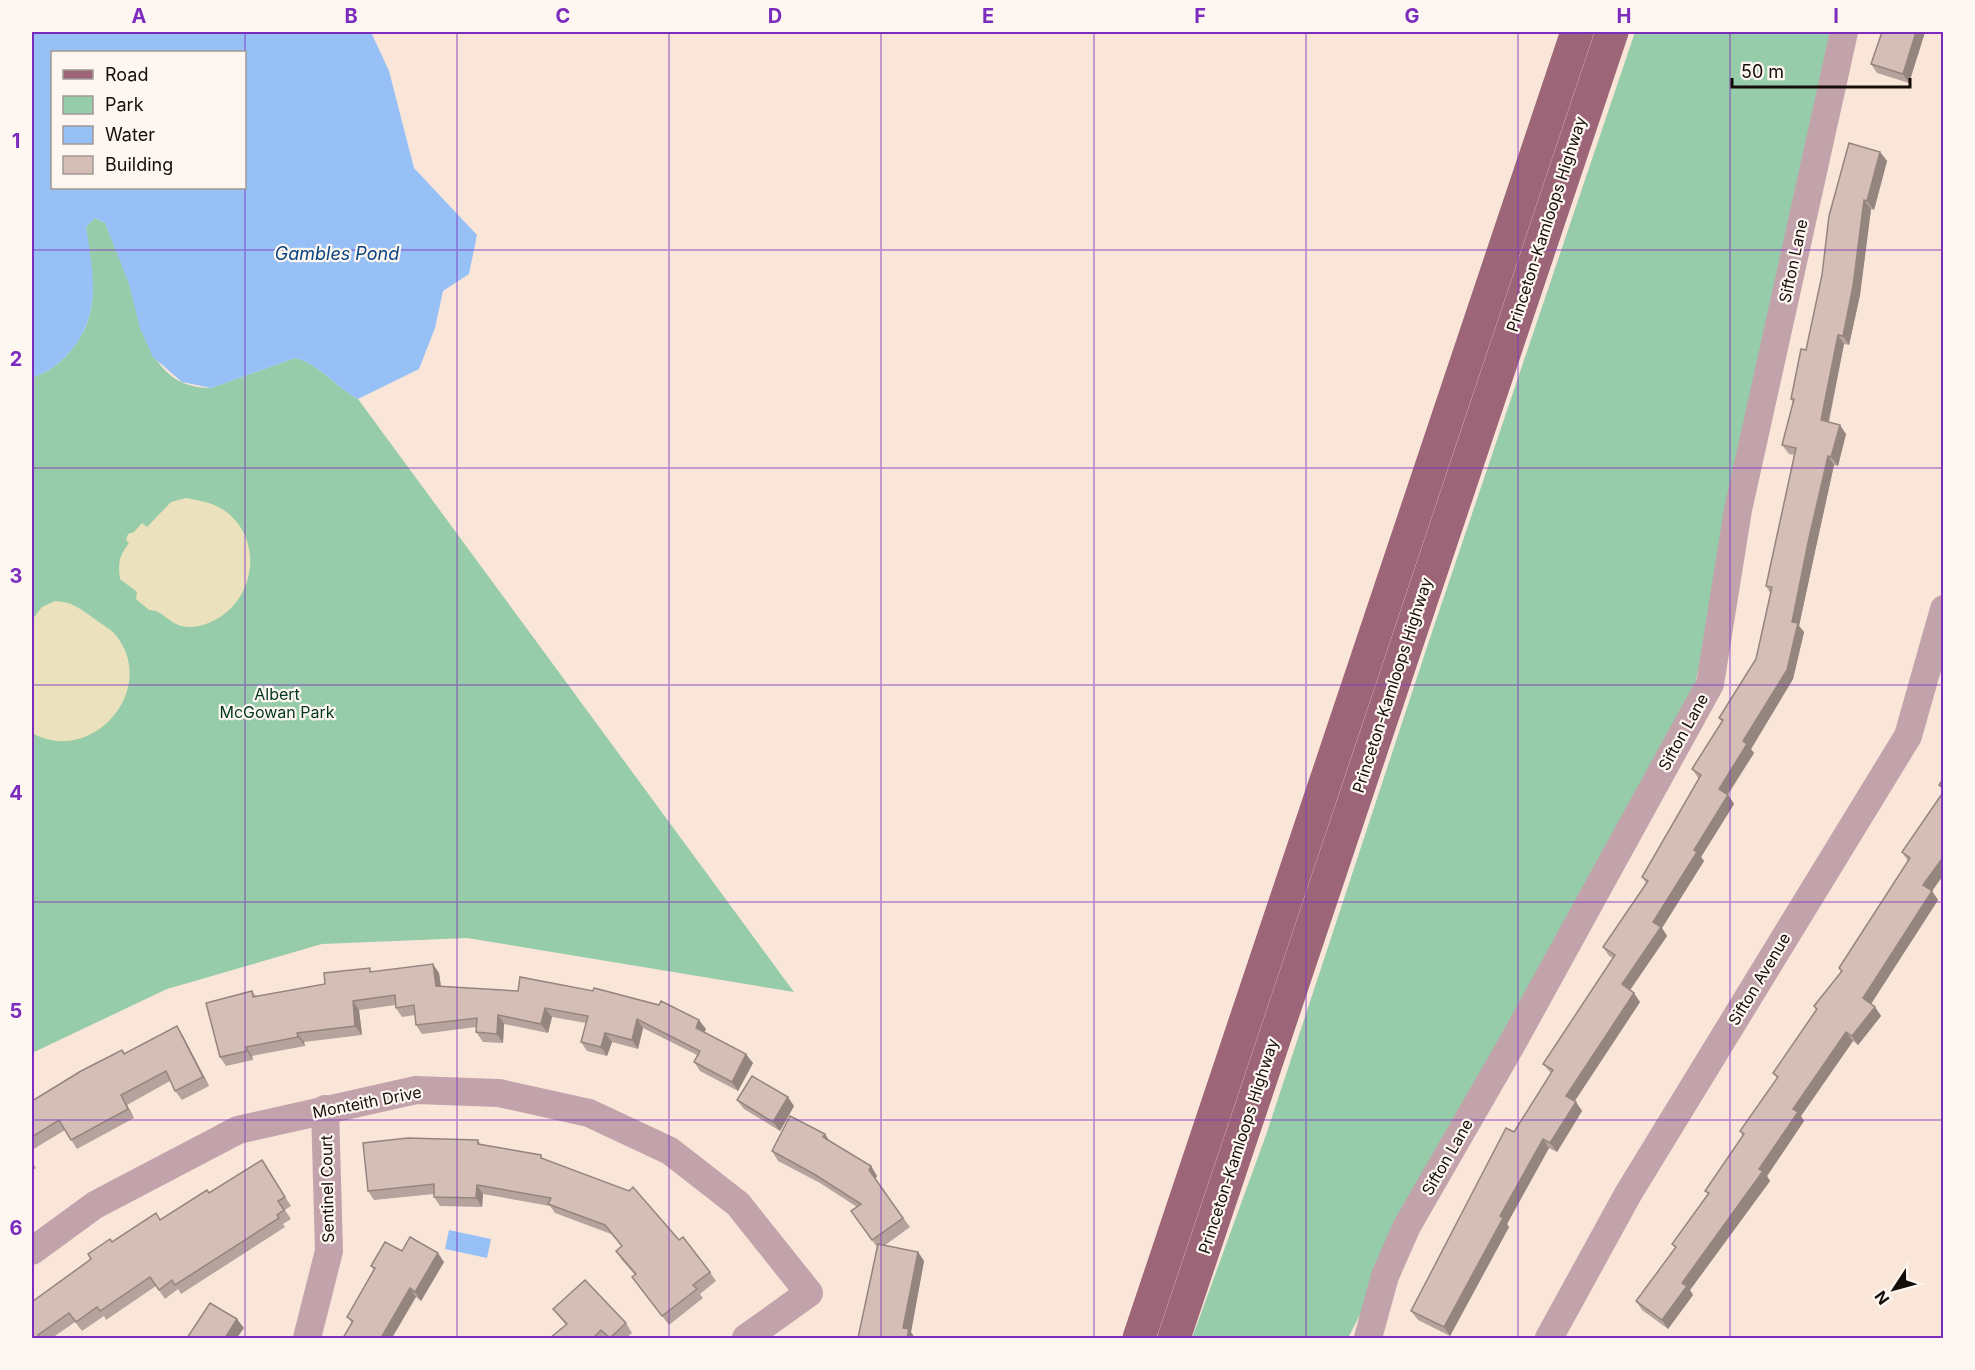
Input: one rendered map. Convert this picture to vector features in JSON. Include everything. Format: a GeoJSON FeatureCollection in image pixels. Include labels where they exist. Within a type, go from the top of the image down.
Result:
{"type":"FeatureCollection","features":[{"type":"Feature","properties":{"kind":"main road","name":"Princeton-Kamloops Highway"},"geometry":{"type":"LineString","coordinates":[[1139,1338],[1577,32]]}},
{"type":"Feature","properties":{"kind":"main road","name":"Princeton-Kamloops Highway"},"geometry":{"type":"LineString","coordinates":[[1174,1338],[1612,32]]}},
{"type":"Feature","properties":{"kind":"street","name":"Sifton Lane"},"geometry":{"type":"LineString","coordinates":[[1368,1338],[1385,1276],[1407,1226],[1513,1042],[1710,684],[1738,510],[1844,32]]}},
{"type":"Feature","properties":{"kind":"street","name":"Sifton Avenue"},"geometry":{"type":"LineString","coordinates":[[1549,1338],[1628,1194],[1908,736],[1944,609]]}},
{"type":"Feature","properties":{"kind":"street","name":"Monteith Drive"},"geometry":{"type":"LineString","coordinates":[[32,1251],[95,1205],[238,1130],[416,1090],[499,1093],[589,1113],[670,1151],[738,1204],[809,1293],[746,1338]]}},
{"type":"Feature","properties":{"kind":"street","name":"Sentinel Court"},"geometry":{"type":"LineString","coordinates":[[308,1338],[329,1251],[325,1109]]}},
{"type":"Feature","properties":{"kind":"green space"},"geometry":{"type":"Polygon","coordinates":[[[1635,32],[1839,32],[1694,689],[1521,1003],[1348,1338],[1192,1338],[1266,1135],[1429,641],[1635,32]]]}},
{"type":"Feature","properties":{"kind":"green space","name":"Albert McGowan Park"},"geometry":{"type":"Polygon","coordinates":[[[95,218],[105,223],[152,353],[174,378],[191,385],[211,388],[295,358],[320,370],[358,399],[794,992],[467,938],[322,944],[167,989],[32,1053],[32,378],[49,370],[64,358],[82,334],[88,319],[93,290],[86,227],[95,218]]]}},
{"type":"Feature","properties":{"kind":"sand"},"geometry":{"type":"Polygon","coordinates":[[[186,498],[214,505],[229,514],[241,528],[248,545],[250,562],[248,579],[241,595],[230,609],[216,619],[199,626],[189,627],[181,626],[160,613],[149,610],[136,599],[137,592],[120,579],[119,568],[121,556],[129,543],[126,540],[128,534],[134,532],[142,523],[147,527],[171,502],[186,498]]]}},
{"type":"Feature","properties":{"kind":"sand"},"geometry":{"type":"Polygon","coordinates":[[[55,601],[77,607],[114,633],[126,654],[130,676],[125,697],[114,716],[97,731],[77,739],[55,741],[32,733],[32,620],[42,607],[55,601]]]}},
{"type":"Feature","properties":{"kind":"water","name":"Gambles Pond"},"geometry":{"type":"Polygon","coordinates":[[[32,32],[371,32],[389,71],[414,168],[477,235],[469,274],[443,291],[435,328],[419,369],[358,399],[320,370],[295,358],[211,388],[182,382],[153,357],[140,328],[129,284],[105,223],[95,218],[86,227],[93,275],[92,305],[88,320],[73,348],[44,373],[32,378],[32,32]]]}},
{"type":"Feature","properties":{"kind":"water"},"geometry":{"type":"Polygon","coordinates":[[[449,1230],[491,1239],[487,1258],[445,1249],[449,1230]]]}},
{"type":"Feature","properties":{"kind":"building"},"geometry":{"type":"Polygon","coordinates":[[[1882,32],[1916,32],[1903,74],[1871,64],[1882,32]]]}},
{"type":"Feature","properties":{"kind":"building"},"geometry":{"type":"Polygon","coordinates":[[[1849,143],[1880,152],[1867,201],[1864,200],[1853,286],[1843,336],[1838,335],[1821,420],[1840,425],[1831,457],[1828,456],[1809,538],[1792,622],[1798,623],[1787,670],[1743,741],[1747,744],[1719,789],[1728,795],[1694,850],[1697,852],[1653,922],[1661,927],[1622,984],[1634,993],[1566,1096],[1576,1102],[1550,1143],[1543,1139],[1500,1216],[1503,1218],[1444,1327],[1411,1311],[1506,1128],[1514,1132],[1553,1070],[1543,1064],[1615,955],[1603,947],[1648,881],[1642,877],[1701,775],[1692,769],[1723,720],[1719,718],[1756,659],[1772,587],[1766,586],[1796,448],[1782,445],[1794,399],[1791,399],[1801,349],[1806,350],[1822,275],[1829,216],[1849,143]]]}},
{"type":"Feature","properties":{"kind":"building"},"geometry":{"type":"Polygon","coordinates":[[[1944,777],[1944,788],[1939,785],[1944,777]]]}},
{"type":"Feature","properties":{"kind":"building"},"geometry":{"type":"Polygon","coordinates":[[[1944,791],[1944,856],[1923,885],[1932,891],[1863,998],[1875,1007],[1852,1036],[1846,1032],[1793,1109],[1798,1112],[1759,1169],[1763,1171],[1682,1283],[1687,1286],[1662,1320],[1636,1301],[1676,1247],[1672,1244],[1709,1193],[1705,1191],[1744,1134],[1740,1131],[1778,1077],[1773,1073],[1817,1009],[1814,1006],[1842,971],[1839,968],[1910,858],[1902,852],[1944,791]]]}},
{"type":"Feature","properties":{"kind":"building"},"geometry":{"type":"Polygon","coordinates":[[[433,964],[436,986],[518,991],[520,977],[593,991],[594,988],[659,1005],[661,1001],[699,1020],[696,1028],[746,1054],[732,1082],[694,1062],[700,1051],[637,1019],[632,1040],[605,1033],[601,1047],[581,1042],[588,1016],[545,1008],[541,1024],[498,1015],[497,1034],[476,1032],[477,1018],[416,1025],[414,1005],[396,1008],[395,995],[353,1001],[355,1026],[297,1033],[298,1037],[246,1047],[247,1051],[220,1057],[206,1003],[252,991],[253,997],[325,984],[324,973],[370,968],[370,972],[433,964]]]}},
{"type":"Feature","properties":{"kind":"building"},"geometry":{"type":"Polygon","coordinates":[[[177,1026],[203,1077],[175,1091],[166,1071],[121,1095],[128,1109],[71,1140],[59,1120],[32,1137],[32,1101],[81,1071],[122,1050],[124,1054],[177,1026]]]}},
{"type":"Feature","properties":{"kind":"building"},"geometry":{"type":"Polygon","coordinates":[[[752,1076],[788,1097],[773,1122],[737,1100],[752,1076]]]}},
{"type":"Feature","properties":{"kind":"building"},"geometry":{"type":"Polygon","coordinates":[[[790,1116],[825,1134],[823,1137],[871,1166],[869,1170],[903,1218],[872,1240],[851,1211],[861,1204],[772,1151],[790,1116]]]}},
{"type":"Feature","properties":{"kind":"building"},"geometry":{"type":"Polygon","coordinates":[[[408,1138],[478,1140],[478,1144],[541,1155],[541,1158],[629,1191],[633,1187],[679,1240],[683,1237],[710,1272],[693,1285],[697,1289],[662,1316],[632,1277],[636,1274],[616,1251],[622,1246],[605,1225],[548,1204],[551,1198],[477,1185],[476,1198],[434,1197],[434,1184],[368,1191],[363,1143],[408,1138]]]}},
{"type":"Feature","properties":{"kind":"building"},"geometry":{"type":"Polygon","coordinates":[[[262,1160],[285,1197],[278,1201],[284,1210],[277,1215],[279,1218],[175,1285],[172,1280],[159,1290],[150,1277],[100,1311],[97,1307],[76,1322],[69,1313],[38,1335],[40,1338],[32,1338],[32,1302],[91,1259],[88,1254],[110,1239],[112,1242],[156,1213],[160,1220],[207,1190],[209,1193],[262,1160]]]}},
{"type":"Feature","properties":{"kind":"building"},"geometry":{"type":"Polygon","coordinates":[[[410,1237],[438,1253],[415,1292],[410,1288],[381,1338],[343,1338],[353,1321],[347,1317],[375,1268],[371,1266],[385,1242],[402,1251],[410,1237]]]}},
{"type":"Feature","properties":{"kind":"building"},"geometry":{"type":"Polygon","coordinates":[[[878,1244],[918,1252],[903,1328],[909,1329],[907,1338],[858,1338],[878,1244]]]}},
{"type":"Feature","properties":{"kind":"building"},"geometry":{"type":"Polygon","coordinates":[[[585,1280],[626,1323],[610,1338],[601,1330],[593,1338],[550,1338],[567,1324],[553,1309],[585,1280]]]}},
{"type":"Feature","properties":{"kind":"building"},"geometry":{"type":"Polygon","coordinates":[[[210,1303],[237,1319],[225,1338],[187,1338],[210,1303]]]}}]}
